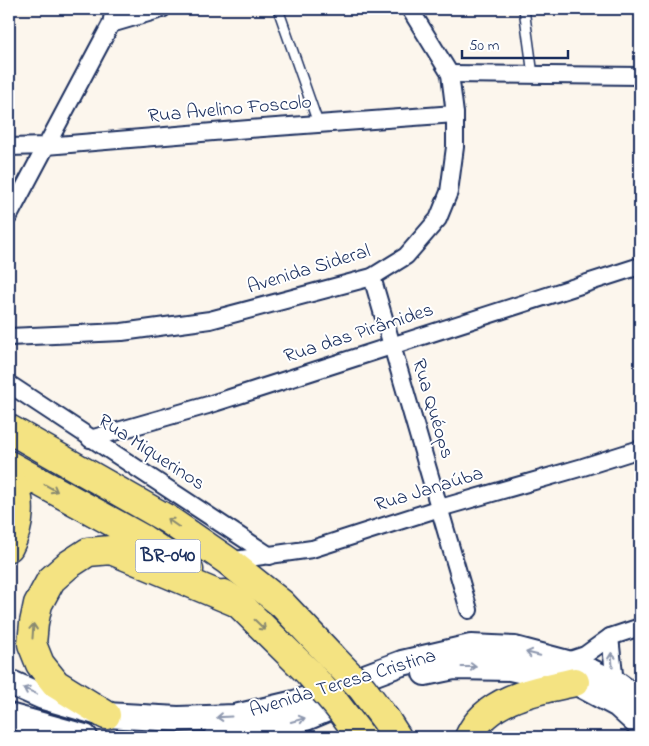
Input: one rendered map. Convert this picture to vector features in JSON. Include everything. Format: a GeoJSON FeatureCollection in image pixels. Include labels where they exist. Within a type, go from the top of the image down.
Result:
{"type":"FeatureCollection","features":[{"type":"Feature","properties":{"kind":"highway","name":"BR-040"},"geometry":{"type":"LineString","coordinates":[[9,429],[168,519],[228,561],[282,604],[362,688],[392,728]]}},
{"type":"Feature","properties":{"kind":"highway","name":"BR-040"},"geometry":{"type":"LineString","coordinates":[[9,465],[143,539],[238,603],[309,673],[361,736]]}},
{"type":"Feature","properties":{"kind":"highway"},"geometry":{"type":"LineString","coordinates":[[9,478],[14,484],[19,513],[16,529],[9,547]]}},
{"type":"Feature","properties":{"kind":"highway"},"geometry":{"type":"LineString","coordinates":[[106,714],[56,684],[40,664],[32,644],[38,604],[51,580],[68,565],[88,552],[111,550],[238,603]]}},
{"type":"Feature","properties":{"kind":"highway"},"geometry":{"type":"LineString","coordinates":[[469,737],[473,728],[494,708],[570,672]]}},
{"type":"Feature","properties":{"kind":"main road","name":"Avenida Teresa Cristina"},"geometry":{"type":"LineString","coordinates":[[9,682],[43,697],[106,714],[178,719],[234,716],[295,703],[402,663],[471,647],[515,649],[570,672],[618,705],[640,725]]}},
{"type":"Feature","properties":{"kind":"main road","name":"Avenida Teresa Cristina"},"geometry":{"type":"LineString","coordinates":[[216,737],[249,732],[306,718],[410,676],[454,667],[592,672],[615,683],[640,701]]}},
{"type":"Feature","properties":{"kind":"main road"},"geometry":{"type":"LineString","coordinates":[[9,716],[86,737]]}},
{"type":"Feature","properties":{"kind":"street"},"geometry":{"type":"LineString","coordinates":[[9,216],[113,16],[162,9]]}},
{"type":"Feature","properties":{"kind":"street","name":"Avenida Sideral"},"geometry":{"type":"LineString","coordinates":[[9,337],[122,332],[210,320],[372,278],[406,256],[438,220],[449,192],[455,147],[455,114],[450,74],[410,9]]}},
{"type":"Feature","properties":{"kind":"street"},"geometry":{"type":"LineString","coordinates":[[450,74],[640,76]]}},
{"type":"Feature","properties":{"kind":"street","name":"Rua Avelino Foscolo"},"geometry":{"type":"LineString","coordinates":[[9,147],[46,146],[455,114]]}},
{"type":"Feature","properties":{"kind":"street","name":"Rua das Pirâmides"},"geometry":{"type":"LineString","coordinates":[[90,439],[208,405],[640,266]]}},
{"type":"Feature","properties":{"kind":"street","name":"Rua Quéops"},"geometry":{"type":"LineString","coordinates":[[372,278],[469,610]]}},
{"type":"Feature","properties":{"kind":"street","name":"Rua Miquerinos"},"geometry":{"type":"LineString","coordinates":[[9,384],[270,556]]}},
{"type":"Feature","properties":{"kind":"street","name":"Rua Janaúba"},"geometry":{"type":"LineString","coordinates":[[228,561],[312,549],[440,508],[640,449]]}},
{"type":"Feature","properties":{"kind":"street"},"geometry":{"type":"LineString","coordinates":[[570,672],[585,655],[610,637],[640,627]]}},
{"type":"Feature","properties":{"kind":"street"},"geometry":{"type":"LineString","coordinates":[[610,637],[615,683]]}},
{"type":"Feature","properties":{"kind":"lane"},"geometry":{"type":"LineString","coordinates":[[278,9],[318,124]]}},
{"type":"Feature","properties":{"kind":"lane"},"geometry":{"type":"LineString","coordinates":[[524,9],[532,75]]}}]}
